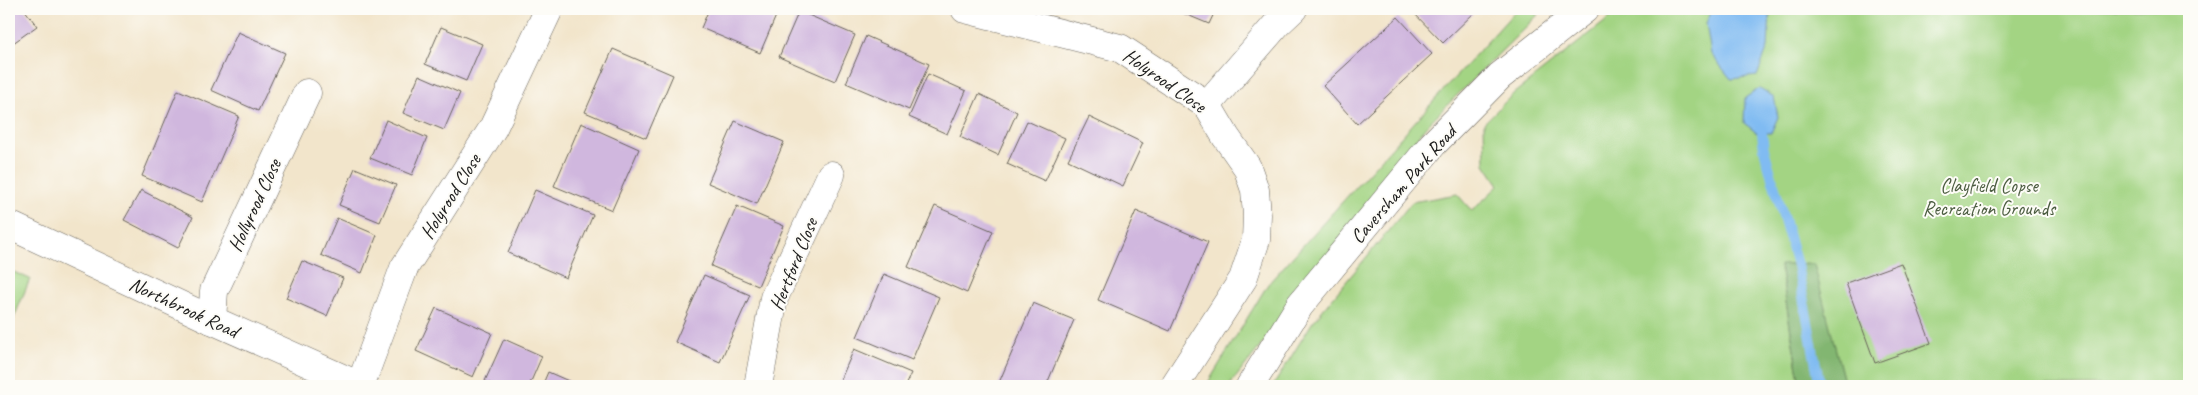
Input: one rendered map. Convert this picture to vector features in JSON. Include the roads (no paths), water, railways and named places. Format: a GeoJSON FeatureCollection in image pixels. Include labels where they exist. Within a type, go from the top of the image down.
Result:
{"type":"FeatureCollection","features":[{"type":"Feature","properties":{"kind":"street","name":"Holyrood Close"},"geometry":{"type":"LineString","coordinates":[[360,386],[404,268],[493,128],[549,9]]}},
{"type":"Feature","properties":{"kind":"street","name":"Holyrood Close"},"geometry":{"type":"LineString","coordinates":[[965,9],[1120,48],[1207,105],[1247,167],[1255,190],[1256,240],[1242,279],[1174,386]]}},
{"type":"Feature","properties":{"kind":"street"},"geometry":{"type":"LineString","coordinates":[[1207,105],[1293,9]]}},
{"type":"Feature","properties":{"kind":"street","name":"Caversham Park Road"},"geometry":{"type":"LineString","coordinates":[[1250,386],[1300,305],[1433,144],[1500,76],[1585,9]]}},
{"type":"Feature","properties":{"kind":"street","name":"Hollyrood Close"},"geometry":{"type":"LineString","coordinates":[[212,320],[214,291],[307,93]]}},
{"type":"Feature","properties":{"kind":"street","name":"Hertford Close"},"geometry":{"type":"LineString","coordinates":[[758,386],[774,298],[831,175]]}},
{"type":"Feature","properties":{"kind":"street","name":"Northbrook Road"},"geometry":{"type":"LineString","coordinates":[[9,225],[212,320],[360,386]]}},
{"type":"Feature","properties":{"kind":"water"},"geometry":{"type":"Polygon","coordinates":[[[1713,9],[1767,9],[1770,12],[1768,47],[1757,76],[1731,79],[1711,54],[1706,23],[1713,9]]]}},
{"type":"Feature","properties":{"kind":"water"},"geometry":{"type":"Polygon","coordinates":[[[1760,88],[1774,97],[1778,117],[1771,133],[1757,133],[1744,123],[1745,98],[1760,88]]]}},
{"type":"Feature","properties":{"kind":"waterway"},"geometry":{"type":"LineString","coordinates":[[1762,133],[1764,149],[1797,265],[1820,386]]}},
{"type":"Feature","properties":{"kind":"park label","name":"Clayfield Copse Recreation Grounds"},"geometry":{"type":"Point","coordinates":[1989,196]}}]}
